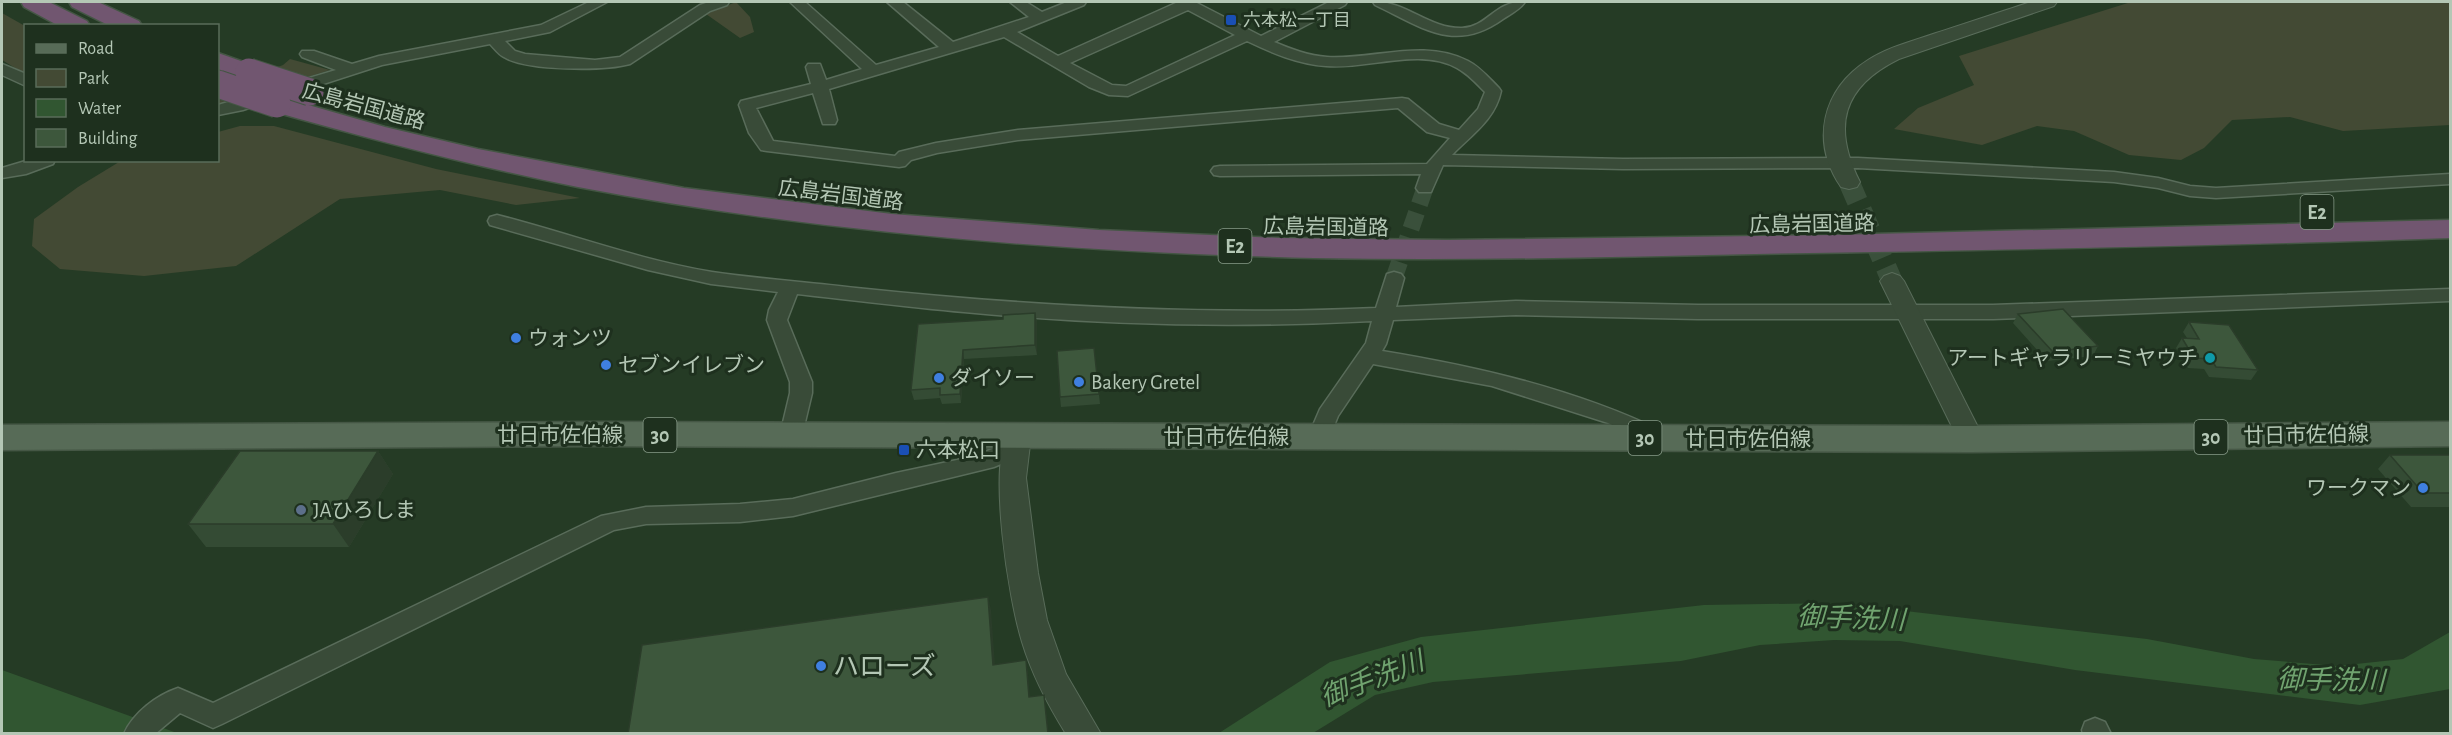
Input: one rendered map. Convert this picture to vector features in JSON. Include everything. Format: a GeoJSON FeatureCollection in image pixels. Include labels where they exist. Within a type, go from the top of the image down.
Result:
{"type":"FeatureCollection","features":[{"type":"Feature","properties":{"kind":"highway"},"geometry":{"type":"LineString","coordinates":[[32,2],[74,24]]}},
{"type":"Feature","properties":{"kind":"highway"},"geometry":{"type":"LineString","coordinates":[[80,2],[126,24]]}},
{"type":"Feature","properties":{"kind":"highway","name":"広島岩国道路"},"geometry":{"type":"LineString","coordinates":[[219,61],[310,92],[410,120],[479,136],[708,178],[878,200],[1057,216],[1336,229],[1899,224],[2451,209]]}},
{"type":"Feature","properties":{"kind":"highway","name":"広島岩国道路"},"geometry":{"type":"LineString","coordinates":[[219,84],[386,136],[456,153],[692,196],[866,219],[1110,239],[1241,246],[1435,249],[1912,244],[2451,229]]}},
{"type":"Feature","properties":{"kind":"main road","name":"廿日市佐伯線"},"geometry":{"type":"LineString","coordinates":[[2,438],[500,434],[791,435],[1016,443],[1319,437],[1971,439],[2451,434]]}},
{"type":"Feature","properties":{"kind":"street"},"geometry":{"type":"LineString","coordinates":[[219,110],[264,98],[349,69],[545,29],[600,2]]}},
{"type":"Feature","properties":{"kind":"street"},"geometry":{"type":"LineString","coordinates":[[492,38],[509,54],[523,59],[596,65],[624,61],[700,5],[722,2]]}},
{"type":"Feature","properties":{"kind":"street"},"geometry":{"type":"LineString","coordinates":[[797,2],[873,70]]}},
{"type":"Feature","properties":{"kind":"street"},"geometry":{"type":"LineString","coordinates":[[894,2],[950,48]]}},
{"type":"Feature","properties":{"kind":"street"},"geometry":{"type":"LineString","coordinates":[[1017,2],[1041,18]]}},
{"type":"Feature","properties":{"kind":"street"},"geometry":{"type":"LineString","coordinates":[[1078,2],[1006,32],[819,87],[747,105],[758,133],[767,146],[899,162],[905,156],[936,148],[1018,135],[1402,103],[1433,128],[1462,136]]}},
{"type":"Feature","properties":{"kind":"street"},"geometry":{"type":"LineString","coordinates":[[1006,32],[1109,90],[1128,91],[1340,2]]}},
{"type":"Feature","properties":{"kind":"street"},"geometry":{"type":"LineString","coordinates":[[1380,2],[1442,29],[1457,33],[1474,30],[1509,3]]}},
{"type":"Feature","properties":{"kind":"street"},"geometry":{"type":"LineString","coordinates":[[1849,182],[1840,164],[1834,144],[1833,129],[1836,115],[1855,80],[1877,62],[1907,49],[2048,2]]}},
{"type":"Feature","properties":{"kind":"street"},"geometry":{"type":"LineString","coordinates":[[1058,62],[1194,3],[1277,50],[1310,60],[1346,63],[1382,58],[1440,56],[1460,62],[1493,91],[1492,101],[1435,164],[1425,188]]}},
{"type":"Feature","properties":{"kind":"street"},"geometry":{"type":"LineString","coordinates":[[308,54],[349,69]]}},
{"type":"Feature","properties":{"kind":"street"},"geometry":{"type":"LineString","coordinates":[[814,67],[829,120]]}},
{"type":"Feature","properties":{"kind":"street"},"geometry":{"type":"LineString","coordinates":[[2,69],[24,80]]}},
{"type":"Feature","properties":{"kind":"street"},"geometry":{"type":"LineString","coordinates":[[2,173],[20,170],[42,162]]}},
{"type":"Feature","properties":{"kind":"street"},"geometry":{"type":"LineString","coordinates":[[1220,171],[1435,164],[1840,164],[2114,177],[2158,183],[2190,191],[2216,193],[2451,179]]}},
{"type":"Feature","properties":{"kind":"street"},"geometry":{"type":"LineString","coordinates":[[497,221],[648,264],[711,278],[965,306],[1141,316],[1323,317],[1516,308],[1698,312],[1993,312],[2451,295]]}},
{"type":"Feature","properties":{"kind":"street"},"geometry":{"type":"LineString","coordinates":[[1319,437],[1328,414],[1376,344],[1395,278]]}},
{"type":"Feature","properties":{"kind":"street"},"geometry":{"type":"LineString","coordinates":[[1892,281],[1971,439]]}},
{"type":"Feature","properties":{"kind":"street"},"geometry":{"type":"LineString","coordinates":[[790,288],[779,310],[777,320],[801,382],[801,393],[791,435]]}},
{"type":"Feature","properties":{"kind":"street"},"geometry":{"type":"LineString","coordinates":[[1369,356],[1495,379],[1616,418],[1656,438]]}},
{"type":"Feature","properties":{"kind":"street"},"geometry":{"type":"LineString","coordinates":[[145,725],[178,699],[213,716],[609,522],[653,514],[775,510],[974,465],[1016,443]]}},
{"type":"Feature","properties":{"kind":"street"},"geometry":{"type":"LineString","coordinates":[[1016,443],[1012,478],[1027,595],[1034,630],[1046,665],[1063,700],[1085,734]]}},
{"type":"Feature","properties":{"kind":"green space"},"geometry":{"type":"Polygon","coordinates":[[[736,2],[750,17],[754,32],[740,38],[706,14],[736,2]]]}},
{"type":"Feature","properties":{"kind":"green space"},"geometry":{"type":"Polygon","coordinates":[[[2131,2],[2450,2],[2450,125],[2343,131],[2290,117],[2232,120],[2204,148],[2181,160],[2129,155],[2074,131],[2037,126],[1982,145],[1894,129],[1918,108],[1974,85],[1959,56],[2131,2]]]}},
{"type":"Feature","properties":{"kind":"green space"},"geometry":{"type":"Polygon","coordinates":[[[2,13],[24,25],[24,73],[2,60],[2,13]]]}},
{"type":"Feature","properties":{"kind":"green space"},"geometry":{"type":"Polygon","coordinates":[[[290,59],[330,70],[219,105],[219,89],[283,65],[290,59]]]}},
{"type":"Feature","properties":{"kind":"green space"},"geometry":{"type":"Polygon","coordinates":[[[240,126],[274,126],[436,169],[580,198],[516,205],[440,190],[340,199],[236,266],[144,276],[60,269],[32,246],[34,219],[78,187],[119,162],[219,162],[219,132],[240,126]]]}},
{"type":"Feature","properties":{"kind":"water","name":"御手洗川"},"geometry":{"type":"Polygon","coordinates":[[[1837,603],[2147,639],[2254,659],[2337,666],[2403,659],[2450,632],[2450,689],[2360,705],[2075,670],[1900,641],[1834,640],[1760,645],[1681,661],[1433,682],[1375,695],[1313,733],[1219,733],[1330,662],[1421,637],[1704,605],[1837,603]]]}},
{"type":"Feature","properties":{"kind":"water"},"geometry":{"type":"Polygon","coordinates":[[[2,670],[177,733],[178,733],[2,734],[2,670]]]}},
{"type":"Feature","properties":{"kind":"building"},"geometry":{"type":"Polygon","coordinates":[[[2063,309],[2098,346],[2053,352],[2018,314],[2063,309]]]}},
{"type":"Feature","properties":{"kind":"building","name":"ダイソー"},"geometry":{"type":"Polygon","coordinates":[[[1035,313],[1035,345],[963,350],[960,394],[940,395],[940,388],[911,390],[918,324],[1003,319],[1003,315],[1035,313]]]}},
{"type":"Feature","properties":{"kind":"building"},"geometry":{"type":"Polygon","coordinates":[[[2189,322],[2229,325],[2258,370],[2216,367],[2211,359],[2194,358],[2182,338],[2199,339],[2189,322]]]}},
{"type":"Feature","properties":{"kind":"building","name":"Bakery Gretel"},"geometry":{"type":"Polygon","coordinates":[[[1094,348],[1099,394],[1060,397],[1057,351],[1094,348]]]}},
{"type":"Feature","properties":{"kind":"building"},"geometry":{"type":"Polygon","coordinates":[[[240,451],[378,451],[333,524],[188,524],[240,451]]]}},
{"type":"Feature","properties":{"kind":"building"},"geometry":{"type":"Polygon","coordinates":[[[2390,455],[2451,455],[2451,493],[2423,493],[2390,455]]]}},
{"type":"Feature","properties":{"kind":"building","name":"ハローズ"},"geometry":{"type":"Polygon","coordinates":[[[988,597],[993,665],[1026,660],[1029,697],[1044,695],[1048,734],[628,734],[642,645],[988,597]]]}},
{"type":"Feature","properties":{"kind":"tunnel"},"geometry":{"type":"LineString","coordinates":[[1849,182],[1892,281]]}},
{"type":"Feature","properties":{"kind":"tunnel"},"geometry":{"type":"LineString","coordinates":[[1394,278],[1425,188]]}},
{"type":"Feature","properties":{"kind":"place","name":"六本松一丁目"},"geometry":{"type":"Point","coordinates":[1231,20]}},
{"type":"Feature","properties":{"kind":"place","name":"ウォンツ"},"geometry":{"type":"Point","coordinates":[516,338]}},
{"type":"Feature","properties":{"kind":"place","name":"アートギャラリーミヤウチ"},"geometry":{"type":"Point","coordinates":[2210,358]}},
{"type":"Feature","properties":{"kind":"place","name":"セブンイレブン"},"geometry":{"type":"Point","coordinates":[606,365]}},
{"type":"Feature","properties":{"kind":"place","name":"ダイソー"},"geometry":{"type":"Point","coordinates":[939,378]}},
{"type":"Feature","properties":{"kind":"place","name":"Bakery Gretel"},"geometry":{"type":"Point","coordinates":[1079,382]}},
{"type":"Feature","properties":{"kind":"place","name":"六本松口"},"geometry":{"type":"Point","coordinates":[904,450]}},
{"type":"Feature","properties":{"kind":"place","name":"ワークマン"},"geometry":{"type":"Point","coordinates":[2423,488]}},
{"type":"Feature","properties":{"kind":"place","name":"JAひろしま"},"geometry":{"type":"Point","coordinates":[301,510]}},
{"type":"Feature","properties":{"kind":"place","name":"ハローズ"},"geometry":{"type":"Point","coordinates":[821,666]}}]}
